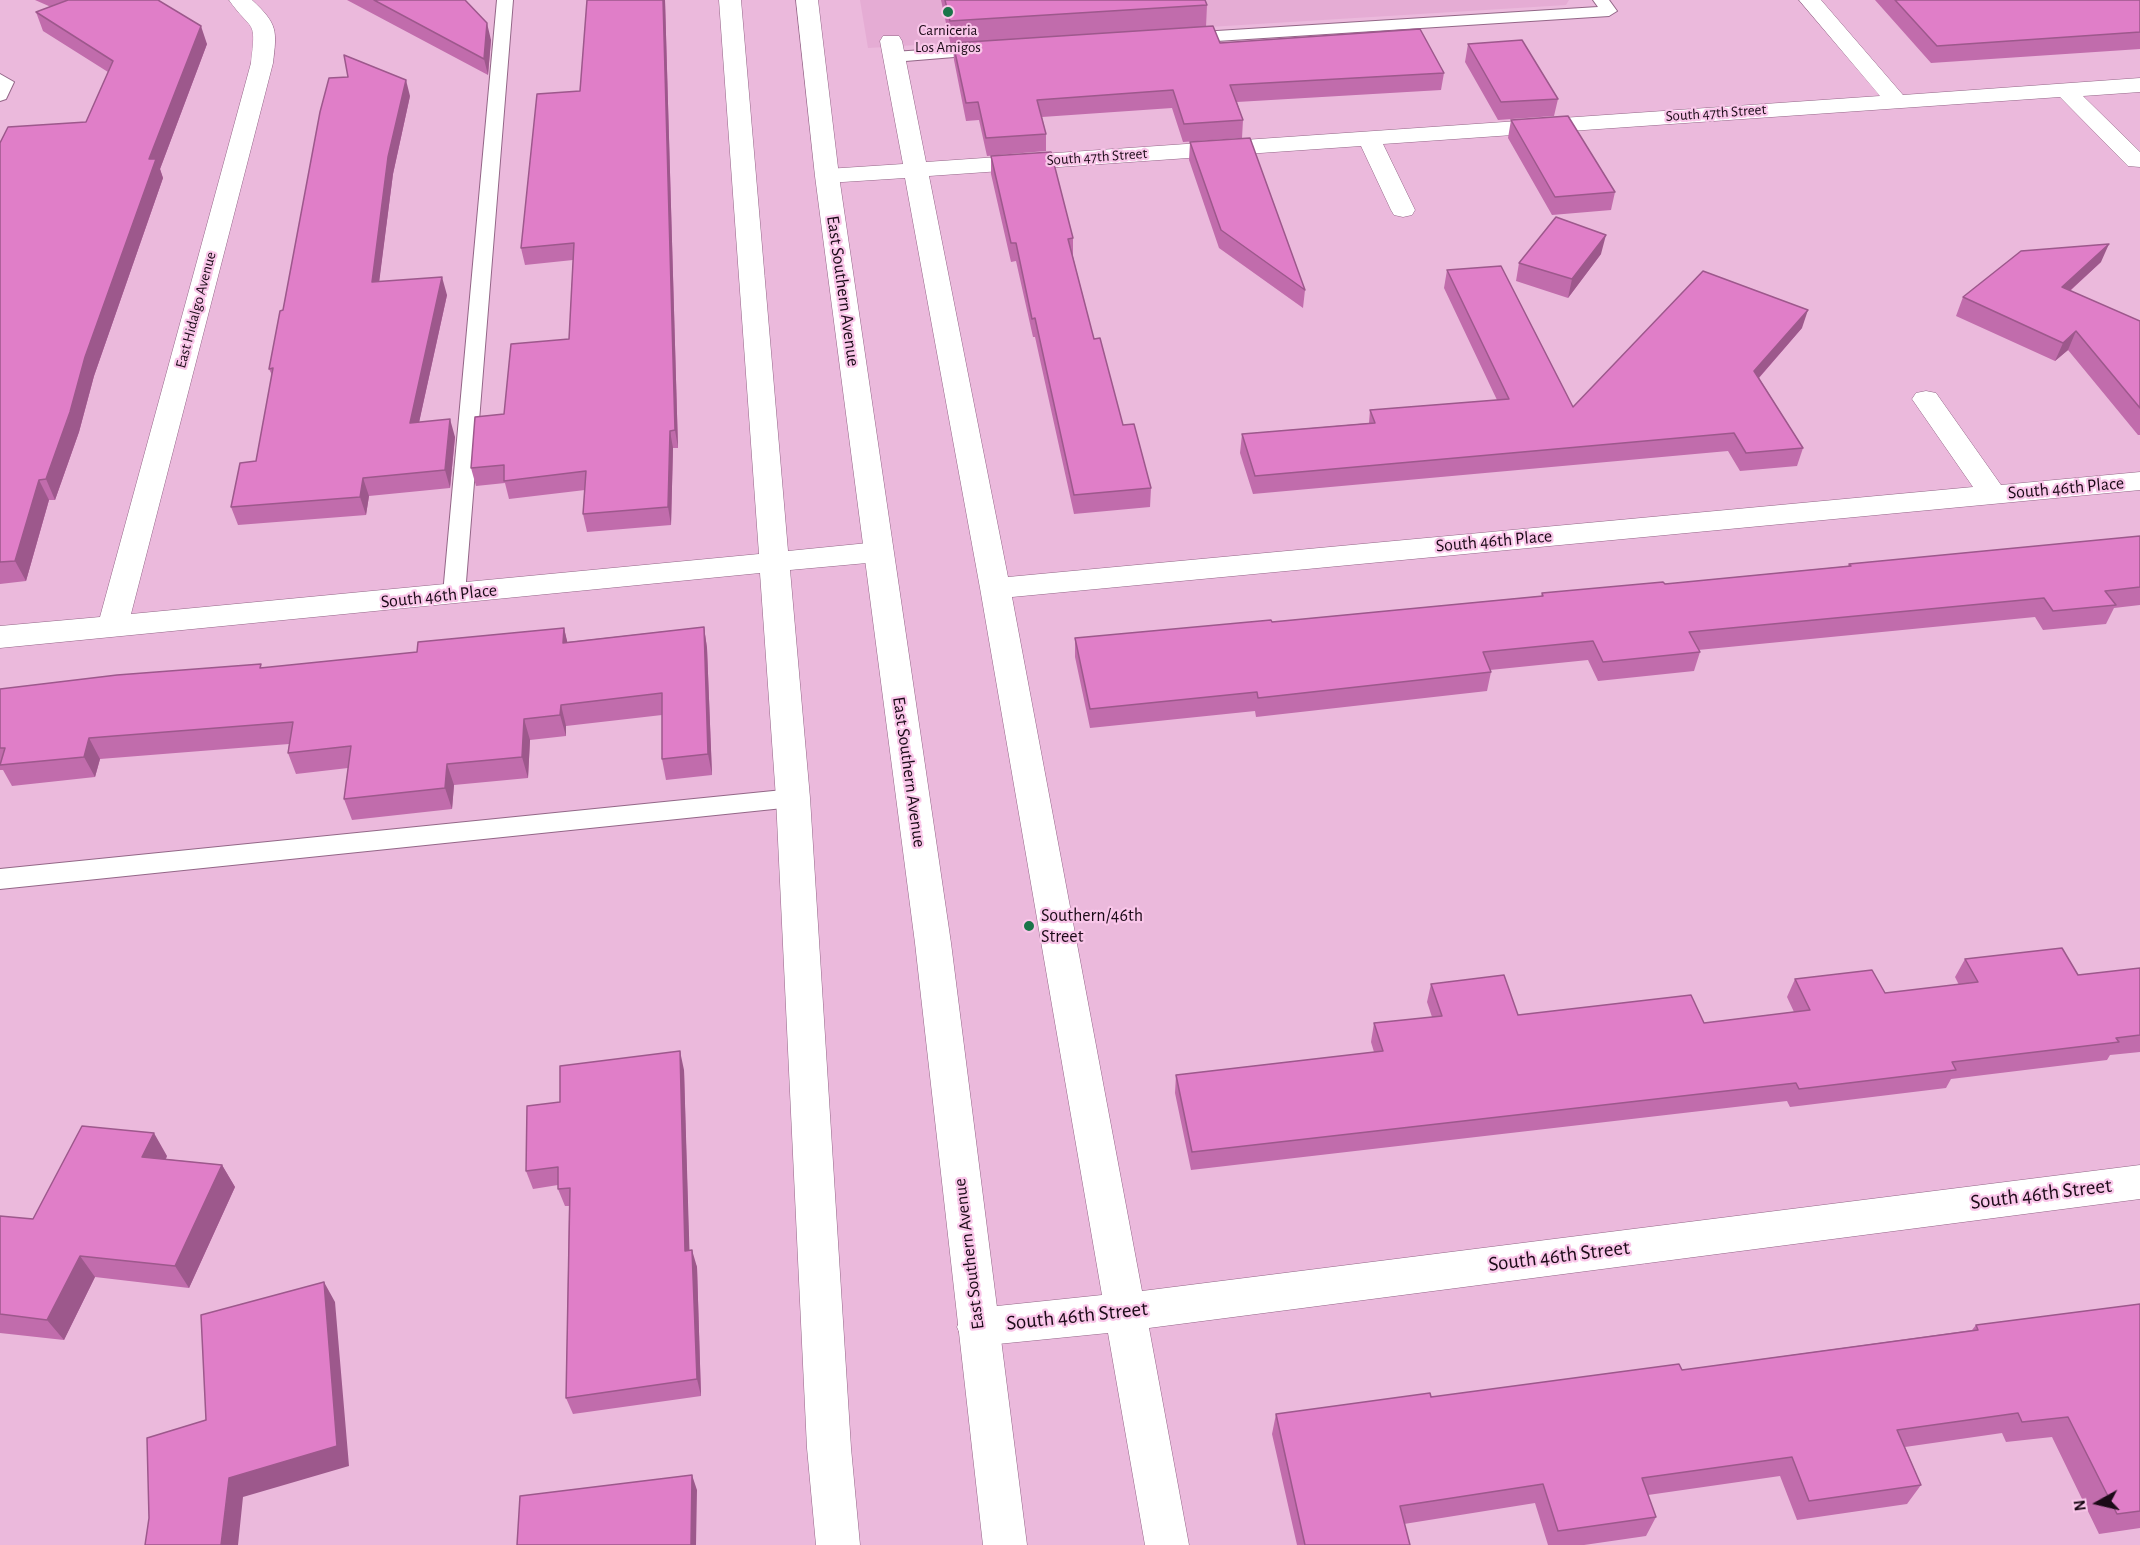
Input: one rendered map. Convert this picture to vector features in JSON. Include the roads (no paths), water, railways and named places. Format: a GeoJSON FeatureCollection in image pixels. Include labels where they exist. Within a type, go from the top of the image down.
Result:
{"type":"FeatureCollection","features":[{"type":"Feature","properties":{"kind":"street","name":"East Hidalgo Avenue"},"geometry":{"type":"LineString","coordinates":[[112,628],[261,63],[266,32],[254,13],[240,0]]}},
{"type":"Feature","properties":{"kind":"street"},"geometry":{"type":"LineString","coordinates":[[730,0],[793,798],[829,1448],[838,1545]]}},
{"type":"Feature","properties":{"kind":"street","name":"East Southern Avenue"},"geometry":{"type":"LineString","coordinates":[[807,0],[827,176],[933,943],[1005,1545]]}},
{"type":"Feature","properties":{"kind":"street"},"geometry":{"type":"LineString","coordinates":[[1810,0],[1896,101]]}},
{"type":"Feature","properties":{"kind":"street"},"geometry":{"type":"LineString","coordinates":[[892,49],[995,588],[1167,1545]]}},
{"type":"Feature","properties":{"kind":"street","name":"South 47th Street"},"geometry":{"type":"LineString","coordinates":[[827,176],[2140,85]]}},
{"type":"Feature","properties":{"kind":"street"},"geometry":{"type":"LineString","coordinates":[[2065,90],[2136,160]]}},
{"type":"Feature","properties":{"kind":"street"},"geometry":{"type":"LineString","coordinates":[[1368,137],[1403,210]]}},
{"type":"Feature","properties":{"kind":"street","name":"South 46th Place"},"geometry":{"type":"LineString","coordinates":[[1926,399],[1993,495]]}},
{"type":"Feature","properties":{"kind":"street","name":"South 46th Place"},"geometry":{"type":"LineString","coordinates":[[995,588],[2140,481]]}},
{"type":"Feature","properties":{"kind":"street","name":"South 46th Place"},"geometry":{"type":"LineString","coordinates":[[0,637],[112,628],[879,552]]}},
{"type":"Feature","properties":{"kind":"street","name":"South 46th Street"},"geometry":{"type":"LineString","coordinates":[[978,1327],[1124,1312],[2140,1182]]}},
{"type":"Feature","properties":{"kind":"lane"},"geometry":{"type":"LineString","coordinates":[[454,594],[505,0]]}},
{"type":"Feature","properties":{"kind":"lane"},"geometry":{"type":"LineString","coordinates":[[1173,39],[1609,11],[1601,0]]}},
{"type":"Feature","properties":{"kind":"lane"},"geometry":{"type":"LineString","coordinates":[[892,49],[996,51]]}},
{"type":"Feature","properties":{"kind":"lane"},"geometry":{"type":"LineString","coordinates":[[0,80],[6,82],[0,96]]}},
{"type":"Feature","properties":{"kind":"lane"},"geometry":{"type":"LineString","coordinates":[[0,879],[793,798]]}},
{"type":"Feature","properties":{"kind":"place","name":"Carniceria Los Amigos"},"geometry":{"type":"Point","coordinates":[948,12]}},
{"type":"Feature","properties":{"kind":"place","name":"Southern/46th Street"},"geometry":{"type":"Point","coordinates":[1029,926]}}]}
